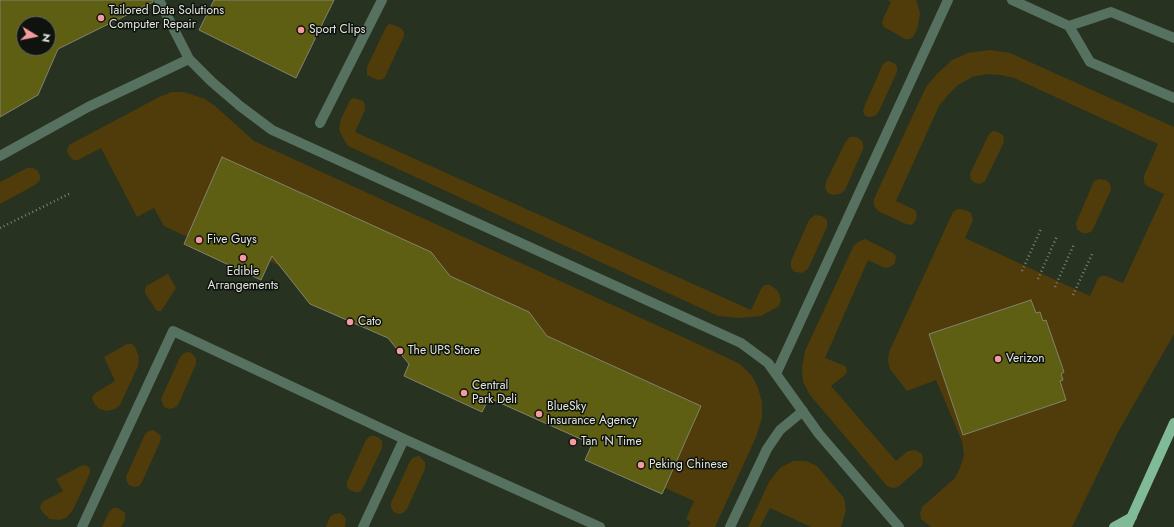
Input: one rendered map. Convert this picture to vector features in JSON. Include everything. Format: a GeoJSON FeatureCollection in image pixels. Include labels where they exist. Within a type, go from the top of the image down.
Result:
{"type":"FeatureCollection","features":[{"type":"Feature","properties":{"kind":"main road"},"geometry":{"type":"LineString","coordinates":[[1127,527],[1174,424]]}},
{"type":"Feature","properties":{"kind":"main road"},"geometry":{"type":"LineString","coordinates":[[1114,527],[1132,517]]}},
{"type":"Feature","properties":{"kind":"lane"},"geometry":{"type":"LineString","coordinates":[[159,0],[189,59],[212,82],[240,106],[272,130],[741,343],[768,363],[819,434],[899,527]]}},
{"type":"Feature","properties":{"kind":"lane"},"geometry":{"type":"LineString","coordinates":[[320,123],[382,0]]}},
{"type":"Feature","properties":{"kind":"lane"},"geometry":{"type":"LineString","coordinates":[[776,374],[948,0]]}},
{"type":"Feature","properties":{"kind":"lane"},"geometry":{"type":"LineString","coordinates":[[1012,0],[1069,26],[1090,62],[1174,98]]}},
{"type":"Feature","properties":{"kind":"lane"},"geometry":{"type":"LineString","coordinates":[[1069,26],[1111,12],[1174,38]]}},
{"type":"Feature","properties":{"kind":"lane"},"geometry":{"type":"LineString","coordinates":[[0,156],[88,107],[189,59]]}},
{"type":"Feature","properties":{"kind":"lane"},"geometry":{"type":"LineString","coordinates":[[82,527],[173,331],[404,439],[600,527]]}},
{"type":"Feature","properties":{"kind":"lane"},"geometry":{"type":"LineString","coordinates":[[730,527],[767,449],[780,430],[803,411]]}},
{"type":"Feature","properties":{"kind":"lane"},"geometry":{"type":"LineString","coordinates":[[363,527],[404,439]]}},
{"type":"Feature","properties":{"kind":"path"},"geometry":{"type":"LineString","coordinates":[[0,228],[71,193]]}},
{"type":"Feature","properties":{"kind":"path"},"geometry":{"type":"LineString","coordinates":[[1022,271],[1041,229]]}},
{"type":"Feature","properties":{"kind":"path"},"geometry":{"type":"LineString","coordinates":[[1038,279],[1057,236]]}},
{"type":"Feature","properties":{"kind":"path"},"geometry":{"type":"LineString","coordinates":[[1055,287],[1074,244]]}},
{"type":"Feature","properties":{"kind":"path"},"geometry":{"type":"LineString","coordinates":[[1073,295],[1093,252]]}},
{"type":"Feature","properties":{"kind":"shaded area"},"geometry":{"type":"Polygon","coordinates":[[[0,0],[1174,0],[1174,527],[0,527],[0,0]]]}},
{"type":"Feature","properties":{"kind":"shaded area"},"geometry":{"type":"Polygon","coordinates":[[[886,0],[916,0],[920,13],[918,26],[914,36],[910,39],[905,39],[884,27],[882,23],[883,19],[891,2],[886,0]]]}},
{"type":"Feature","properties":{"kind":"shaded area"},"geometry":{"type":"Polygon","coordinates":[[[389,24],[402,29],[404,36],[384,79],[378,80],[367,75],[367,67],[386,27],[389,24]]]}},
{"type":"Feature","properties":{"kind":"shaded area"},"geometry":{"type":"Polygon","coordinates":[[[990,50],[1010,53],[1174,127],[1174,334],[1117,434],[1072,527],[931,527],[921,519],[920,513],[922,507],[955,478],[964,455],[962,441],[936,380],[907,391],[890,369],[888,361],[889,352],[953,212],[958,209],[971,213],[973,220],[965,238],[1090,296],[1098,278],[1102,276],[1106,276],[1123,283],[1164,194],[1145,185],[1144,181],[1144,176],[1158,144],[1014,78],[987,74],[972,77],[958,85],[939,106],[896,201],[915,210],[917,214],[914,223],[910,225],[906,224],[878,211],[874,206],[874,199],[926,87],[952,60],[968,53],[990,50]]]}},
{"type":"Feature","properties":{"kind":"shaded area"},"geometry":{"type":"Polygon","coordinates":[[[888,61],[897,66],[897,72],[879,111],[875,116],[865,116],[863,111],[865,105],[883,64],[888,61]]]}},
{"type":"Feature","properties":{"kind":"shaded area"},"geometry":{"type":"Polygon","coordinates":[[[172,92],[184,92],[205,99],[254,141],[740,364],[752,376],[758,388],[762,402],[762,418],[756,437],[715,527],[688,527],[691,522],[686,519],[694,501],[665,488],[540,400],[204,227],[188,236],[183,235],[164,226],[154,208],[137,217],[101,148],[78,160],[73,160],[68,154],[67,150],[69,145],[161,96],[172,92]]]}},
{"type":"Feature","properties":{"kind":"shaded area"},"geometry":{"type":"Polygon","coordinates":[[[354,98],[363,101],[365,105],[365,110],[355,132],[751,310],[761,289],[765,285],[770,285],[777,290],[780,296],[781,300],[779,306],[761,316],[739,318],[718,316],[348,146],[339,129],[341,119],[350,100],[354,98]]]}},
{"type":"Feature","properties":{"kind":"shaded area"},"geometry":{"type":"Polygon","coordinates":[[[993,131],[1003,135],[1004,142],[985,181],[980,184],[975,183],[971,180],[970,174],[989,134],[993,131]]]}},
{"type":"Feature","properties":{"kind":"shaded area"},"geometry":{"type":"Polygon","coordinates":[[[850,137],[857,137],[862,141],[863,149],[845,190],[840,194],[833,195],[828,193],[825,188],[826,182],[846,141],[850,137]]]}},
{"type":"Feature","properties":{"kind":"shaded area"},"geometry":{"type":"Polygon","coordinates":[[[27,168],[33,168],[38,171],[40,180],[35,185],[0,204],[0,182],[27,168]]]}},
{"type":"Feature","properties":{"kind":"shaded area"},"geometry":{"type":"Polygon","coordinates":[[[1099,179],[1106,180],[1110,184],[1111,190],[1092,231],[1082,233],[1077,229],[1076,223],[1094,181],[1099,179]]]}},
{"type":"Feature","properties":{"kind":"shaded area"},"geometry":{"type":"Polygon","coordinates":[[[815,215],[822,216],[827,220],[827,227],[808,269],[802,273],[795,272],[791,268],[791,261],[809,220],[815,215]]]}},
{"type":"Feature","properties":{"kind":"shaded area"},"geometry":{"type":"Polygon","coordinates":[[[865,239],[893,253],[896,256],[895,263],[890,267],[885,268],[868,260],[825,358],[845,366],[847,370],[846,374],[831,386],[896,461],[908,451],[915,450],[922,454],[922,466],[898,487],[893,488],[887,486],[810,395],[803,382],[802,368],[805,351],[854,245],[865,239]]]}},
{"type":"Feature","properties":{"kind":"shaded area"},"geometry":{"type":"Polygon","coordinates":[[[168,274],[176,288],[161,311],[157,311],[145,293],[145,289],[146,286],[168,274]]]}},
{"type":"Feature","properties":{"kind":"shaded area"},"geometry":{"type":"Polygon","coordinates":[[[127,344],[132,344],[135,347],[139,357],[138,366],[120,405],[115,409],[107,411],[99,409],[92,398],[94,394],[115,381],[104,357],[127,344]]]}},
{"type":"Feature","properties":{"kind":"shaded area"},"geometry":{"type":"Polygon","coordinates":[[[190,352],[196,358],[196,364],[178,405],[169,409],[164,407],[161,399],[180,357],[184,353],[190,352]]]}},
{"type":"Feature","properties":{"kind":"shaded area"},"geometry":{"type":"Polygon","coordinates":[[[154,430],[161,436],[160,442],[142,482],[139,486],[134,487],[129,485],[126,477],[145,434],[154,430]]]}},
{"type":"Feature","properties":{"kind":"shaded area"},"geometry":{"type":"Polygon","coordinates":[[[370,436],[375,436],[382,441],[382,448],[363,488],[360,492],[355,492],[347,487],[347,482],[366,440],[370,436]]]}},
{"type":"Feature","properties":{"kind":"shaded area"},"geometry":{"type":"Polygon","coordinates":[[[419,456],[425,462],[425,469],[407,509],[403,513],[398,514],[391,508],[391,503],[410,461],[414,457],[419,456]]]}},
{"type":"Feature","properties":{"kind":"shaded area"},"geometry":{"type":"Polygon","coordinates":[[[793,461],[806,461],[817,466],[844,498],[846,510],[841,527],[811,527],[770,508],[760,527],[748,527],[769,482],[780,468],[793,461]]]}},
{"type":"Feature","properties":{"kind":"shaded area"},"geometry":{"type":"Polygon","coordinates":[[[83,465],[90,468],[90,473],[73,510],[66,518],[59,520],[50,519],[40,508],[44,501],[63,491],[56,479],[83,465]]]}},
{"type":"Feature","properties":{"kind":"shaded area"},"geometry":{"type":"Polygon","coordinates":[[[113,508],[118,508],[125,513],[125,520],[121,527],[102,527],[109,512],[113,508]]]}},
{"type":"Feature","properties":{"kind":"shaded area"},"geometry":{"type":"Polygon","coordinates":[[[340,513],[346,519],[345,527],[326,527],[330,517],[334,514],[340,513]]]}},
{"type":"Feature","properties":{"kind":"building"},"geometry":{"type":"Polygon","coordinates":[[[0,0],[153,0],[153,2],[58,49],[56,54],[56,16],[16,16],[16,56],[55,56],[38,95],[0,117],[0,0]]]}},
{"type":"Feature","properties":{"kind":"building"},"geometry":{"type":"Polygon","coordinates":[[[214,0],[334,0],[296,78],[199,30],[214,0]]]}},
{"type":"Feature","properties":{"kind":"building"},"geometry":{"type":"Polygon","coordinates":[[[222,157],[431,252],[450,276],[529,312],[547,336],[701,406],[662,494],[585,460],[592,444],[489,398],[482,412],[404,376],[409,364],[388,338],[310,304],[272,256],[261,280],[184,244],[222,157]]]}},
{"type":"Feature","properties":{"kind":"building","name":"Verizon"},"geometry":{"type":"Polygon","coordinates":[[[1031,300],[1036,313],[1040,312],[1043,321],[1046,320],[1064,372],[1061,374],[1063,380],[1060,381],[1066,400],[963,435],[929,334],[1031,300]]]}},
{"type":"Feature","properties":{"kind":"place","name":"Tailored Data Solutions Computer Repair"},"geometry":{"type":"Point","coordinates":[101,18]}},
{"type":"Feature","properties":{"kind":"place","name":"Sport Clips"},"geometry":{"type":"Point","coordinates":[301,30]}},
{"type":"Feature","properties":{"kind":"place","name":"Five Guys"},"geometry":{"type":"Point","coordinates":[199,240]}},
{"type":"Feature","properties":{"kind":"place","name":"Edible Arrangements"},"geometry":{"type":"Point","coordinates":[243,258]}},
{"type":"Feature","properties":{"kind":"place","name":"Cato"},"geometry":{"type":"Point","coordinates":[350,322]}},
{"type":"Feature","properties":{"kind":"place","name":"The UPS Store"},"geometry":{"type":"Point","coordinates":[400,351]}},
{"type":"Feature","properties":{"kind":"place","name":"Verizon"},"geometry":{"type":"Point","coordinates":[998,359]}},
{"type":"Feature","properties":{"kind":"place","name":"Central Park Deli"},"geometry":{"type":"Point","coordinates":[464,393]}},
{"type":"Feature","properties":{"kind":"place","name":"BlueSky Insurance Agency"},"geometry":{"type":"Point","coordinates":[539,414]}},
{"type":"Feature","properties":{"kind":"place","name":"Tan 'N Time"},"geometry":{"type":"Point","coordinates":[573,442]}},
{"type":"Feature","properties":{"kind":"place","name":"Peking Chinese"},"geometry":{"type":"Point","coordinates":[641,465]}}]}
